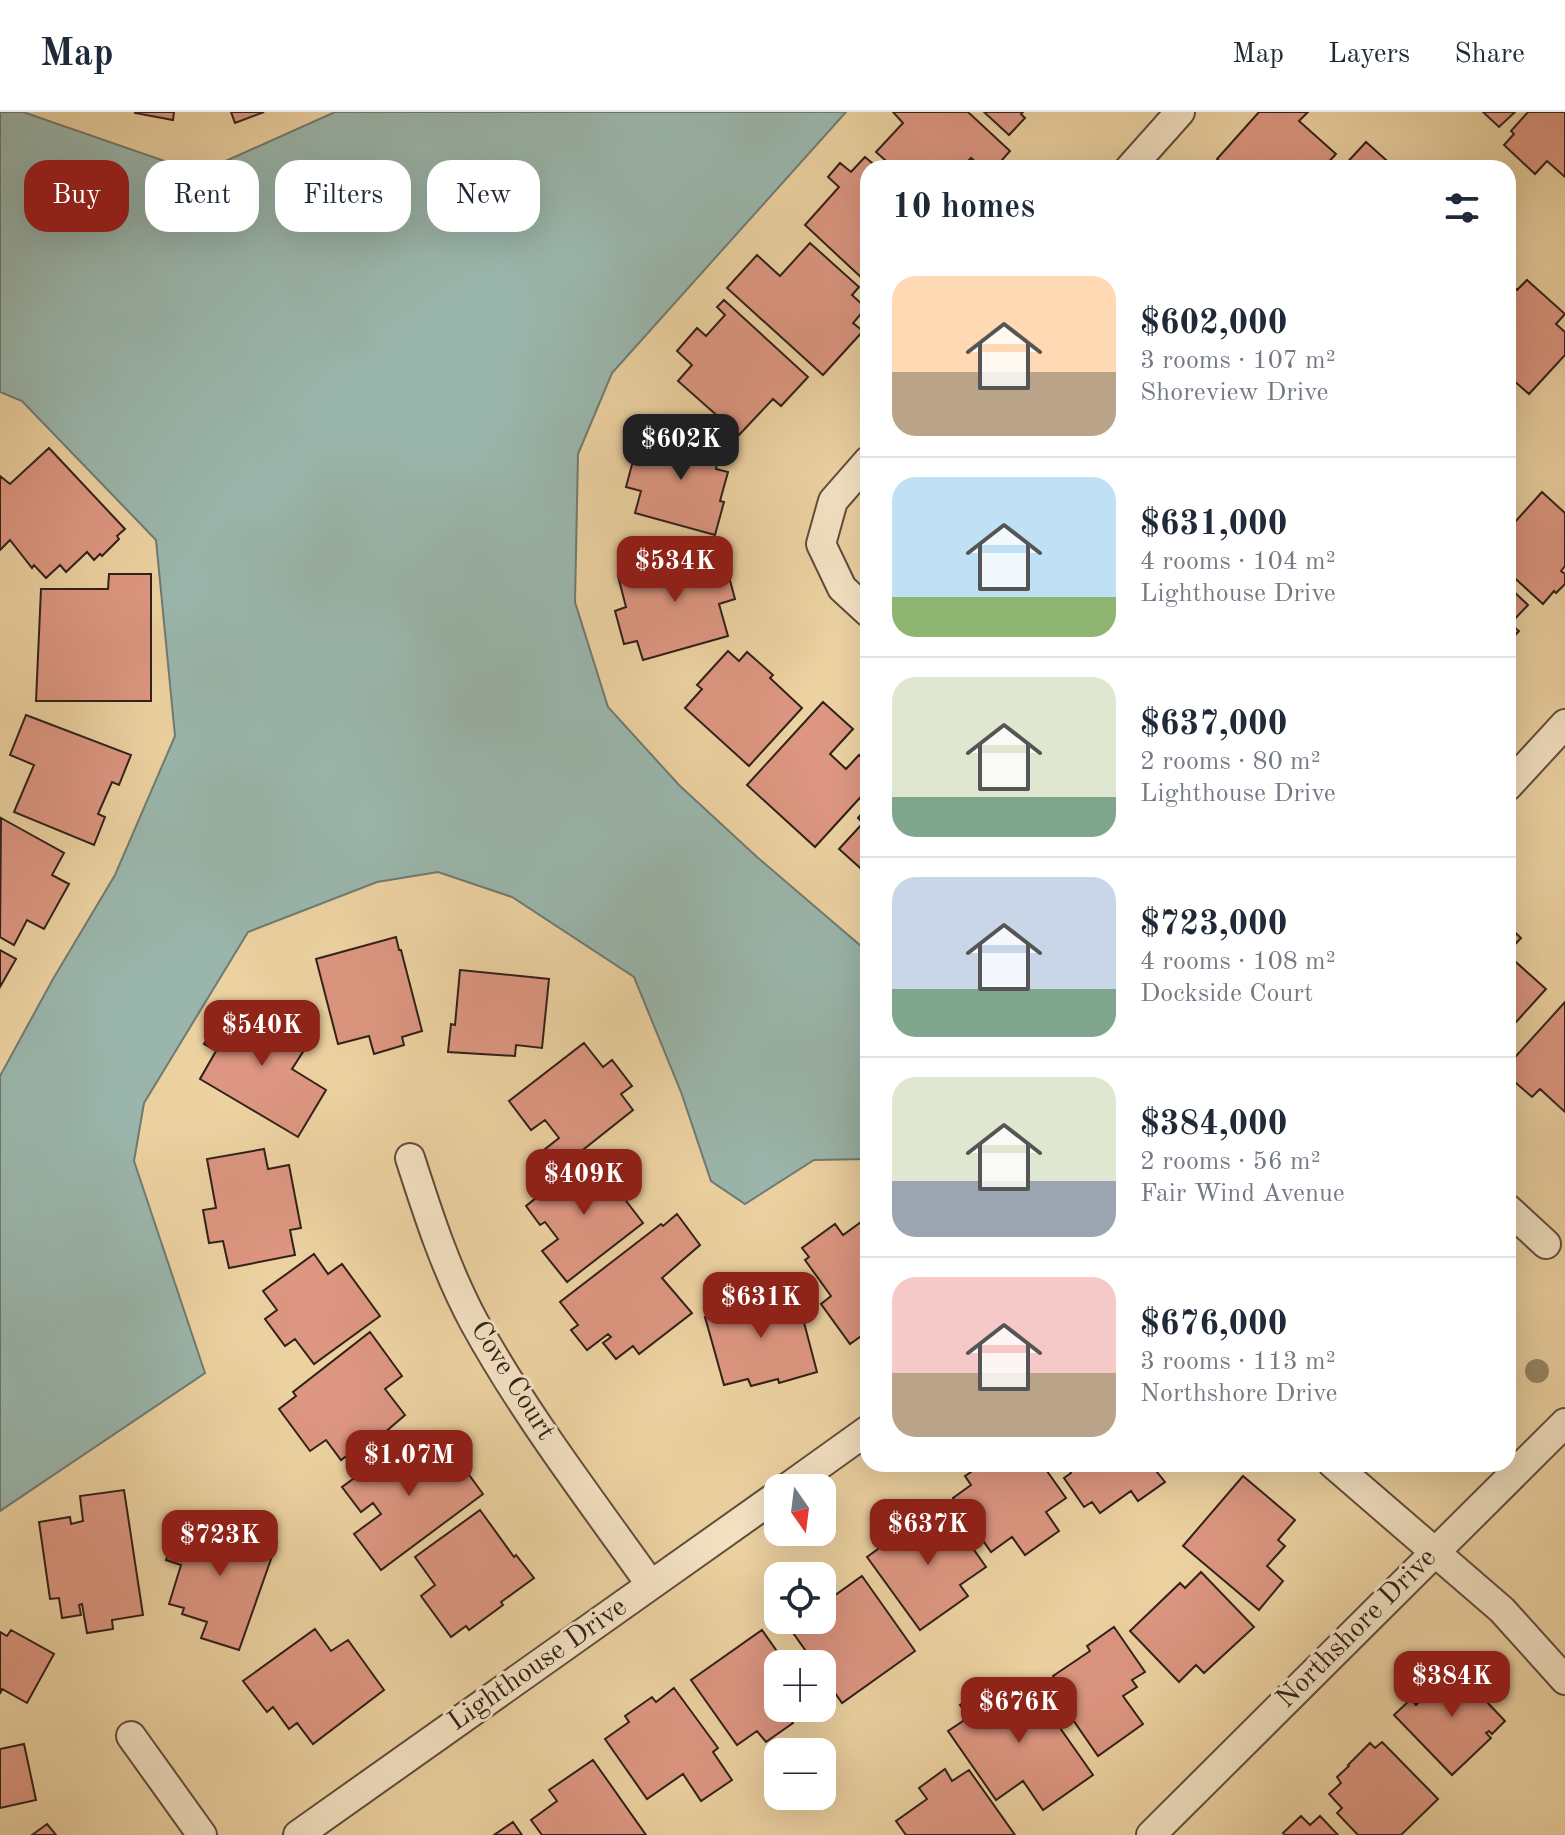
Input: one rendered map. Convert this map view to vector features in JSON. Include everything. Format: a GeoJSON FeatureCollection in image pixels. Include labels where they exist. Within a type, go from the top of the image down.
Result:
{"type":"FeatureCollection","features":[{"type":"Feature","properties":{"kind":"street"},"geometry":{"type":"LineString","coordinates":[[1137,160],[1180,112]]}},
{"type":"Feature","properties":{"kind":"street"},"geometry":{"type":"LineString","coordinates":[[860,470],[833,501],[821,544],[842,588],[860,605]]}},
{"type":"Feature","properties":{"kind":"street"},"geometry":{"type":"LineString","coordinates":[[1516,777],[1565,724]]}},
{"type":"Feature","properties":{"kind":"street","name":"Cove Court"},"geometry":{"type":"LineString","coordinates":[[410,1158],[436,1238],[473,1320],[516,1394],[651,1585]]}},
{"type":"Feature","properties":{"kind":"street"},"geometry":{"type":"LineString","coordinates":[[1516,1216],[1546,1244]]}},
{"type":"Feature","properties":{"kind":"street","name":"Northshore Drive"},"geometry":{"type":"LineString","coordinates":[[1516,1471],[1565,1423]]}},
{"type":"Feature","properties":{"kind":"street"},"geometry":{"type":"LineString","coordinates":[[807,1474],[860,1436]]}},
{"type":"Feature","properties":{"kind":"street"},"geometry":{"type":"LineString","coordinates":[[1342,1472],[1502,1610],[1565,1680]]}},
{"type":"Feature","properties":{"kind":"street","name":"Northshore Drive"},"geometry":{"type":"LineString","coordinates":[[1151,1835],[1515,1472]]}},
{"type":"Feature","properties":{"kind":"street","name":"Lighthouse Drive"},"geometry":{"type":"LineString","coordinates":[[298,1835],[764,1505]]}},
{"type":"Feature","properties":{"kind":"street"},"geometry":{"type":"LineString","coordinates":[[131,1736],[202,1835]]}},
{"type":"Feature","properties":{"kind":"water"},"geometry":{"type":"Polygon","coordinates":[[[0,112],[23,112],[161,160],[145,160],[145,232],[259,232],[259,160],[228,160],[335,112],[846,112],[612,373],[578,454],[575,602],[608,707],[679,785],[860,945],[860,1159],[814,1160],[745,1204],[711,1181],[681,1092],[634,977],[512,897],[438,872],[377,882],[248,932],[144,1103],[134,1161],[205,1373],[0,1511],[0,1076],[115,875],[175,736],[156,540],[22,401],[0,392],[0,112]]]}},
{"type":"Feature","properties":{"kind":"building"},"geometry":{"type":"Polygon","coordinates":[[[135,112],[174,112],[173,120],[135,113],[135,112]]]}},
{"type":"Feature","properties":{"kind":"building"},"geometry":{"type":"Polygon","coordinates":[[[231,112],[264,112],[235,123],[231,112]]]}},
{"type":"Feature","properties":{"kind":"building"},"geometry":{"type":"Polygon","coordinates":[[[893,112],[968,112],[1010,151],[1002,160],[885,160],[876,152],[903,123],[893,112]]]}},
{"type":"Feature","properties":{"kind":"building"},"geometry":{"type":"Polygon","coordinates":[[[984,112],[1023,112],[1021,114],[1025,118],[1009,135],[984,112]]]}},
{"type":"Feature","properties":{"kind":"building"},"geometry":{"type":"Polygon","coordinates":[[[1259,112],[1308,112],[1299,121],[1336,154],[1330,160],[1217,159],[1259,112]]]}},
{"type":"Feature","properties":{"kind":"building"},"geometry":{"type":"Polygon","coordinates":[[[1483,112],[1515,112],[1499,127],[1483,112]]]}},
{"type":"Feature","properties":{"kind":"building"},"geometry":{"type":"Polygon","coordinates":[[[1528,112],[1565,112],[1565,177],[1547,161],[1535,174],[1504,145],[1514,134],[1511,131],[1528,112]]]}},
{"type":"Feature","properties":{"kind":"building"},"geometry":{"type":"Polygon","coordinates":[[[1366,142],[1386,160],[1349,160],[1366,142]]]}},
{"type":"Feature","properties":{"kind":"building"},"geometry":{"type":"Polygon","coordinates":[[[860,162],[860,276],[805,225],[839,187],[828,177],[840,163],[851,172],[860,162]]]}},
{"type":"Feature","properties":{"kind":"building"},"geometry":{"type":"Polygon","coordinates":[[[810,243],[859,287],[852,295],[860,302],[860,315],[853,323],[860,329],[860,334],[823,375],[727,288],[757,255],[780,276],[810,243]]]}},
{"type":"Feature","properties":{"kind":"building"},"geometry":{"type":"Polygon","coordinates":[[[1527,280],[1565,314],[1556,324],[1565,332],[1565,355],[1529,394],[1516,383],[1517,290],[1527,280]]]}},
{"type":"Feature","properties":{"kind":"building"},"geometry":{"type":"Polygon","coordinates":[[[724,300],[808,377],[781,406],[773,399],[739,435],[678,381],[692,365],[677,351],[697,328],[706,336],[725,315],[717,307],[724,300]]]}},
{"type":"Feature","properties":{"kind":"building"},"geometry":{"type":"Polygon","coordinates":[[[655,432],[696,444],[697,433],[722,440],[716,469],[728,472],[715,535],[635,513],[641,491],[626,487],[634,457],[647,461],[655,432]]]}},
{"type":"Feature","properties":{"kind":"building"},"geometry":{"type":"Polygon","coordinates":[[[49,448],[125,529],[102,556],[100,554],[94,560],[87,552],[66,572],[60,565],[46,578],[34,565],[32,568],[10,540],[0,550],[0,476],[10,484],[49,448]]]}},
{"type":"Feature","properties":{"kind":"building"},"geometry":{"type":"Polygon","coordinates":[[[1542,492],[1565,513],[1565,566],[1561,571],[1565,574],[1565,584],[1543,604],[1516,579],[1516,521],[1542,492]]]}},
{"type":"Feature","properties":{"kind":"building"},"geometry":{"type":"Polygon","coordinates":[[[721,547],[735,599],[719,604],[728,636],[643,660],[637,641],[624,644],[615,611],[626,607],[618,576],[721,547]]]}},
{"type":"Feature","properties":{"kind":"building"},"geometry":{"type":"Polygon","coordinates":[[[109,574],[151,574],[151,701],[36,701],[41,589],[108,589],[109,574]]]}},
{"type":"Feature","properties":{"kind":"building"},"geometry":{"type":"Polygon","coordinates":[[[1516,594],[1528,605],[1516,618],[1516,594]]]}},
{"type":"Feature","properties":{"kind":"building"},"geometry":{"type":"Polygon","coordinates":[[[728,651],[739,661],[747,652],[773,675],[770,678],[802,708],[749,766],[685,708],[702,689],[697,685],[728,651]]]}},
{"type":"Feature","properties":{"kind":"building"},"geometry":{"type":"Polygon","coordinates":[[[823,702],[853,729],[830,754],[846,769],[860,756],[860,798],[815,847],[747,785],[823,702]]]}},
{"type":"Feature","properties":{"kind":"building"},"geometry":{"type":"Polygon","coordinates":[[[26,715],[131,755],[119,785],[112,782],[98,814],[105,817],[94,845],[14,812],[34,765],[10,755],[26,715]]]}},
{"type":"Feature","properties":{"kind":"building"},"geometry":{"type":"Polygon","coordinates":[[[1,818],[64,853],[52,875],[69,884],[44,929],[27,920],[14,945],[0,937],[1,818]]]}},
{"type":"Feature","properties":{"kind":"building"},"geometry":{"type":"Polygon","coordinates":[[[860,826],[860,868],[839,849],[860,826]]]}},
{"type":"Feature","properties":{"kind":"building"},"geometry":{"type":"Polygon","coordinates":[[[396,937],[422,1031],[402,1037],[404,1045],[374,1054],[369,1036],[338,1044],[316,959],[396,937]]]}},
{"type":"Feature","properties":{"kind":"building"},"geometry":{"type":"Polygon","coordinates":[[[0,950],[16,959],[0,987],[0,950]]]}},
{"type":"Feature","properties":{"kind":"building"},"geometry":{"type":"Polygon","coordinates":[[[1516,962],[1546,989],[1516,1022],[1516,962]]]}},
{"type":"Feature","properties":{"kind":"building"},"geometry":{"type":"Polygon","coordinates":[[[460,970],[549,979],[542,1048],[516,1045],[515,1056],[448,1052],[451,1024],[455,1025],[460,970]]]}},
{"type":"Feature","properties":{"kind":"building"},"geometry":{"type":"Polygon","coordinates":[[[244,1001],[310,1041],[292,1069],[326,1090],[298,1137],[200,1079],[216,1051],[204,1044],[220,1018],[230,1024],[244,1001]]]}},
{"type":"Feature","properties":{"kind":"building"},"geometry":{"type":"Polygon","coordinates":[[[1565,1002],[1565,1112],[1540,1089],[1532,1097],[1516,1083],[1516,1056],[1565,1002]]]}},
{"type":"Feature","properties":{"kind":"building"},"geometry":{"type":"Polygon","coordinates":[[[584,1043],[603,1067],[612,1060],[632,1086],[621,1094],[633,1110],[545,1180],[530,1161],[559,1138],[545,1120],[531,1130],[509,1101],[584,1043]]]}},
{"type":"Feature","properties":{"kind":"building"},"geometry":{"type":"Polygon","coordinates":[[[264,1149],[268,1169],[289,1165],[301,1228],[290,1230],[295,1255],[229,1268],[223,1241],[209,1243],[203,1210],[216,1208],[207,1159],[264,1149]]]}},
{"type":"Feature","properties":{"kind":"building"},"geometry":{"type":"Polygon","coordinates":[[[590,1155],[603,1172],[610,1166],[624,1184],[617,1189],[643,1223],[567,1282],[542,1251],[558,1239],[545,1222],[540,1225],[526,1206],[590,1155]]]}},
{"type":"Feature","properties":{"kind":"building"},"geometry":{"type":"Polygon","coordinates":[[[677,1214],[700,1245],[662,1278],[692,1313],[639,1354],[633,1346],[616,1359],[603,1343],[611,1337],[608,1334],[587,1350],[571,1330],[578,1325],[560,1302],[677,1214]]]}},
{"type":"Feature","properties":{"kind":"building"},"geometry":{"type":"Polygon","coordinates":[[[860,1223],[860,1337],[850,1344],[821,1304],[831,1296],[805,1260],[809,1257],[802,1248],[835,1224],[843,1235],[860,1223]]]}},
{"type":"Feature","properties":{"kind":"building"},"geometry":{"type":"Polygon","coordinates":[[[314,1254],[328,1274],[342,1264],[380,1316],[314,1364],[295,1339],[285,1346],[265,1319],[277,1310],[263,1291],[314,1254]]]}},
{"type":"Feature","properties":{"kind":"building"},"geometry":{"type":"Polygon","coordinates":[[[758,1289],[761,1302],[796,1292],[817,1372],[779,1383],[778,1379],[751,1386],[748,1379],[724,1385],[705,1317],[733,1310],[729,1297],[758,1289]]]}},
{"type":"Feature","properties":{"kind":"building"},"geometry":{"type":"Polygon","coordinates":[[[370,1332],[402,1376],[385,1389],[405,1415],[369,1446],[366,1442],[341,1460],[326,1440],[310,1451],[279,1409],[296,1396],[293,1392],[370,1332]]]}},
{"type":"Feature","properties":{"kind":"building"},"geometry":{"type":"Polygon","coordinates":[[[414,1435],[419,1442],[429,1435],[443,1453],[434,1459],[441,1468],[456,1457],[483,1494],[381,1570],[354,1534],[381,1514],[373,1503],[361,1512],[342,1487],[414,1435]]]}},
{"type":"Feature","properties":{"kind":"building"},"geometry":{"type":"Polygon","coordinates":[[[971,1472],[1048,1472],[1066,1498],[1046,1512],[1059,1531],[1025,1555],[1012,1537],[991,1552],[953,1498],[971,1485],[965,1476],[971,1472]]]}},
{"type":"Feature","properties":{"kind":"building"},"geometry":{"type":"Polygon","coordinates":[[[1157,1472],[1165,1482],[1138,1501],[1131,1491],[1100,1513],[1092,1502],[1084,1507],[1064,1478],[1071,1473],[1157,1472]]]}},
{"type":"Feature","properties":{"kind":"building"},"geometry":{"type":"Polygon","coordinates":[[[1243,1476],[1295,1520],[1278,1540],[1285,1546],[1267,1566],[1283,1581],[1259,1610],[1183,1546],[1243,1476]]]}},
{"type":"Feature","properties":{"kind":"building"},"geometry":{"type":"Polygon","coordinates":[[[124,1490],[143,1615],[112,1620],[113,1629],[87,1633],[82,1604],[79,1605],[81,1615],[62,1618],[59,1598],[50,1599],[39,1522],[70,1517],[71,1524],[83,1521],[80,1496],[124,1490]]]}},
{"type":"Feature","properties":{"kind":"building"},"geometry":{"type":"Polygon","coordinates":[[[480,1510],[514,1557],[516,1555],[534,1578],[469,1630],[466,1626],[451,1637],[421,1596],[435,1585],[415,1557],[480,1510]]]}},
{"type":"Feature","properties":{"kind":"building"},"geometry":{"type":"Polygon","coordinates":[[[946,1510],[986,1567],[960,1585],[968,1596],[920,1630],[867,1557],[921,1518],[926,1524],[946,1510]]]}},
{"type":"Feature","properties":{"kind":"building"},"geometry":{"type":"Polygon","coordinates":[[[196,1516],[277,1542],[239,1650],[201,1638],[207,1622],[182,1614],[184,1608],[169,1604],[181,1565],[166,1560],[175,1534],[188,1538],[196,1516]]]}},
{"type":"Feature","properties":{"kind":"building"},"geometry":{"type":"Polygon","coordinates":[[[1201,1572],[1254,1627],[1204,1673],[1196,1665],[1179,1682],[1130,1631],[1180,1583],[1185,1588],[1201,1572]]]}},
{"type":"Feature","properties":{"kind":"building"},"geometry":{"type":"Polygon","coordinates":[[[862,1576],[915,1651],[842,1703],[836,1694],[836,1650],[805,1650],[794,1634],[836,1634],[836,1594],[862,1576]]]}},
{"type":"Feature","properties":{"kind":"building"},"geometry":{"type":"Polygon","coordinates":[[[1114,1627],[1145,1672],[1132,1680],[1137,1687],[1123,1696],[1143,1724],[1098,1756],[1069,1714],[1076,1710],[1053,1676],[1090,1651],[1087,1646],[1114,1627]]]}},
{"type":"Feature","properties":{"kind":"building"},"geometry":{"type":"Polygon","coordinates":[[[315,1629],[331,1651],[348,1640],[384,1690],[313,1744],[297,1723],[289,1729],[273,1707],[267,1712],[243,1681],[315,1629]]]}},
{"type":"Feature","properties":{"kind":"building"},"geometry":{"type":"Polygon","coordinates":[[[11,1630],[54,1654],[27,1703],[2,1689],[0,1694],[0,1632],[7,1636],[11,1630]]]}},
{"type":"Feature","properties":{"kind":"building"},"geometry":{"type":"Polygon","coordinates":[[[762,1630],[776,1650],[764,1650],[764,1722],[793,1723],[772,1738],[764,1740],[757,1731],[737,1745],[691,1680],[762,1630]]]}},
{"type":"Feature","properties":{"kind":"building"},"geometry":{"type":"Polygon","coordinates":[[[1450,1666],[1456,1672],[1462,1666],[1491,1697],[1486,1701],[1505,1721],[1492,1734],[1489,1731],[1486,1733],[1491,1738],[1452,1775],[1394,1715],[1411,1699],[1416,1705],[1450,1666]]]}},
{"type":"Feature","properties":{"kind":"building"},"geometry":{"type":"Polygon","coordinates":[[[1025,1678],[1093,1775],[1043,1810],[1023,1781],[996,1800],[948,1731],[969,1717],[960,1705],[989,1685],[998,1696],[1025,1678]]]}},
{"type":"Feature","properties":{"kind":"building"},"geometry":{"type":"Polygon","coordinates":[[[674,1688],[718,1748],[713,1752],[732,1780],[701,1801],[683,1774],[647,1799],[605,1739],[629,1722],[625,1716],[652,1697],[656,1702],[674,1688]]]}},
{"type":"Feature","properties":{"kind":"building"},"geometry":{"type":"Polygon","coordinates":[[[1382,1742],[1438,1799],[1401,1835],[1358,1835],[1337,1813],[1342,1808],[1329,1794],[1341,1783],[1337,1777],[1370,1743],[1375,1748],[1382,1742]]]}},
{"type":"Feature","properties":{"kind":"building"},"geometry":{"type":"Polygon","coordinates":[[[24,1744],[36,1800],[0,1808],[0,1749],[24,1744]]]}},
{"type":"Feature","properties":{"kind":"building"},"geometry":{"type":"Polygon","coordinates":[[[593,1760],[646,1835],[542,1835],[531,1820],[557,1801],[549,1790],[593,1760]]]}},
{"type":"Feature","properties":{"kind":"building"},"geometry":{"type":"Polygon","coordinates":[[[945,1769],[952,1781],[969,1770],[1015,1835],[906,1835],[896,1821],[927,1799],[919,1788],[945,1769]]]}},
{"type":"Feature","properties":{"kind":"building"},"geometry":{"type":"Polygon","coordinates":[[[1301,1816],[1310,1825],[1320,1816],[1338,1835],[1285,1835],[1283,1833],[1301,1816]]]}},
{"type":"Feature","properties":{"kind":"building"},"geometry":{"type":"Polygon","coordinates":[[[513,1822],[522,1835],[494,1835],[513,1822]]]}},
{"type":"Feature","properties":{"kind":"building"},"geometry":{"type":"Polygon","coordinates":[[[47,1824],[56,1835],[32,1835],[47,1824]]]}}]}
